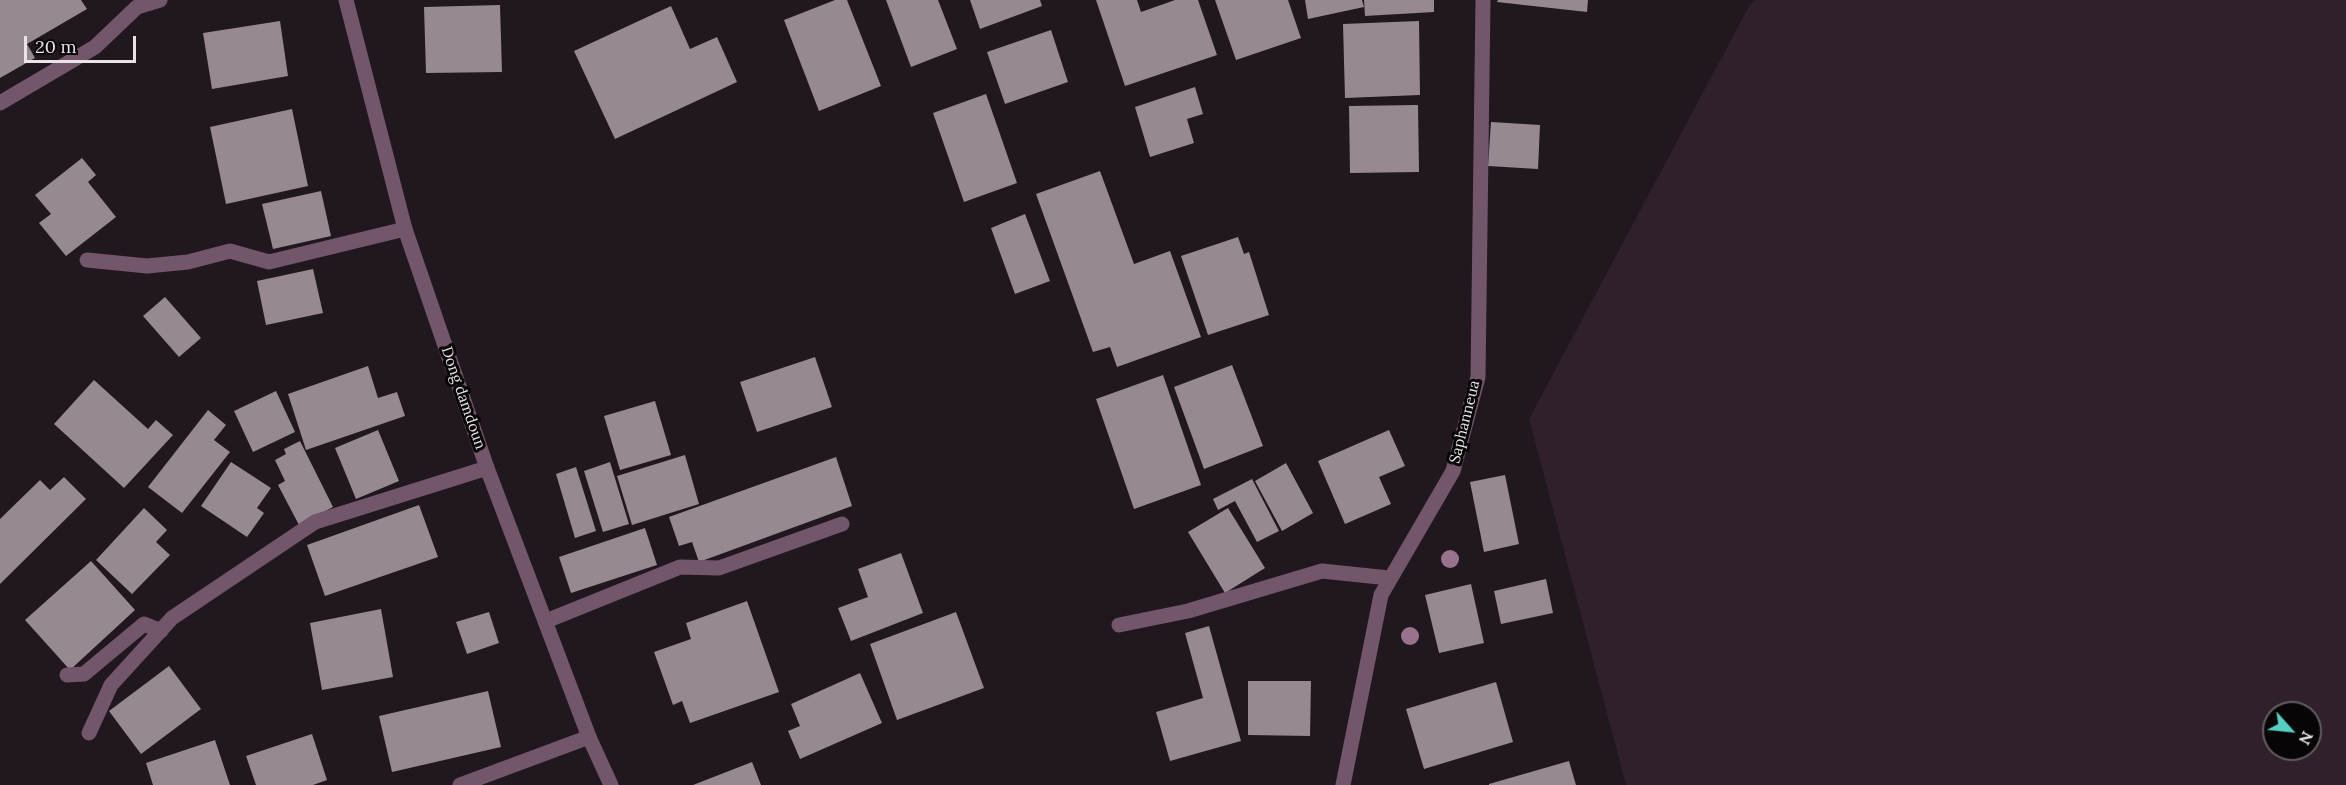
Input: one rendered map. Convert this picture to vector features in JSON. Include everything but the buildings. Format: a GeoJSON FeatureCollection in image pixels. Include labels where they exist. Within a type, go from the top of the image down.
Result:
{"type":"FeatureCollection","features":[{"type":"Feature","properties":{"kind":"street"},"geometry":{"type":"LineString","coordinates":[[0,103],[95,47],[135,3],[160,0]]}},
{"type":"Feature","properties":{"kind":"street","name":"Dong damdoun"},"geometry":{"type":"LineString","coordinates":[[346,0],[405,229],[487,468],[589,738],[611,785]]}},
{"type":"Feature","properties":{"kind":"street","name":"Saphanneua"},"geometry":{"type":"LineString","coordinates":[[1343,785],[1381,595],[1453,471],[1478,377],[1483,0]]}},
{"type":"Feature","properties":{"kind":"street"},"geometry":{"type":"LineString","coordinates":[[87,260],[147,266],[188,262],[230,251],[269,262],[405,229]]}},
{"type":"Feature","properties":{"kind":"street"},"geometry":{"type":"LineString","coordinates":[[89,733],[111,685],[172,618],[315,522],[487,468]]}},
{"type":"Feature","properties":{"kind":"street"},"geometry":{"type":"LineString","coordinates":[[546,621],[680,567],[719,568],[842,524]]}},
{"type":"Feature","properties":{"kind":"street"},"geometry":{"type":"LineString","coordinates":[[1119,626],[1188,611],[1322,571],[1389,578]]}},
{"type":"Feature","properties":{"kind":"street"},"geometry":{"type":"LineString","coordinates":[[67,675],[84,674],[144,624],[161,631]]}},
{"type":"Feature","properties":{"kind":"street"},"geometry":{"type":"LineString","coordinates":[[460,785],[589,738]]}},
{"type":"Feature","properties":{"kind":"shaded area"},"geometry":{"type":"Polygon","coordinates":[[[1755,0],[2346,0],[2346,785],[1626,785],[1529,419],[1749,6],[1755,0]]]}}]}
